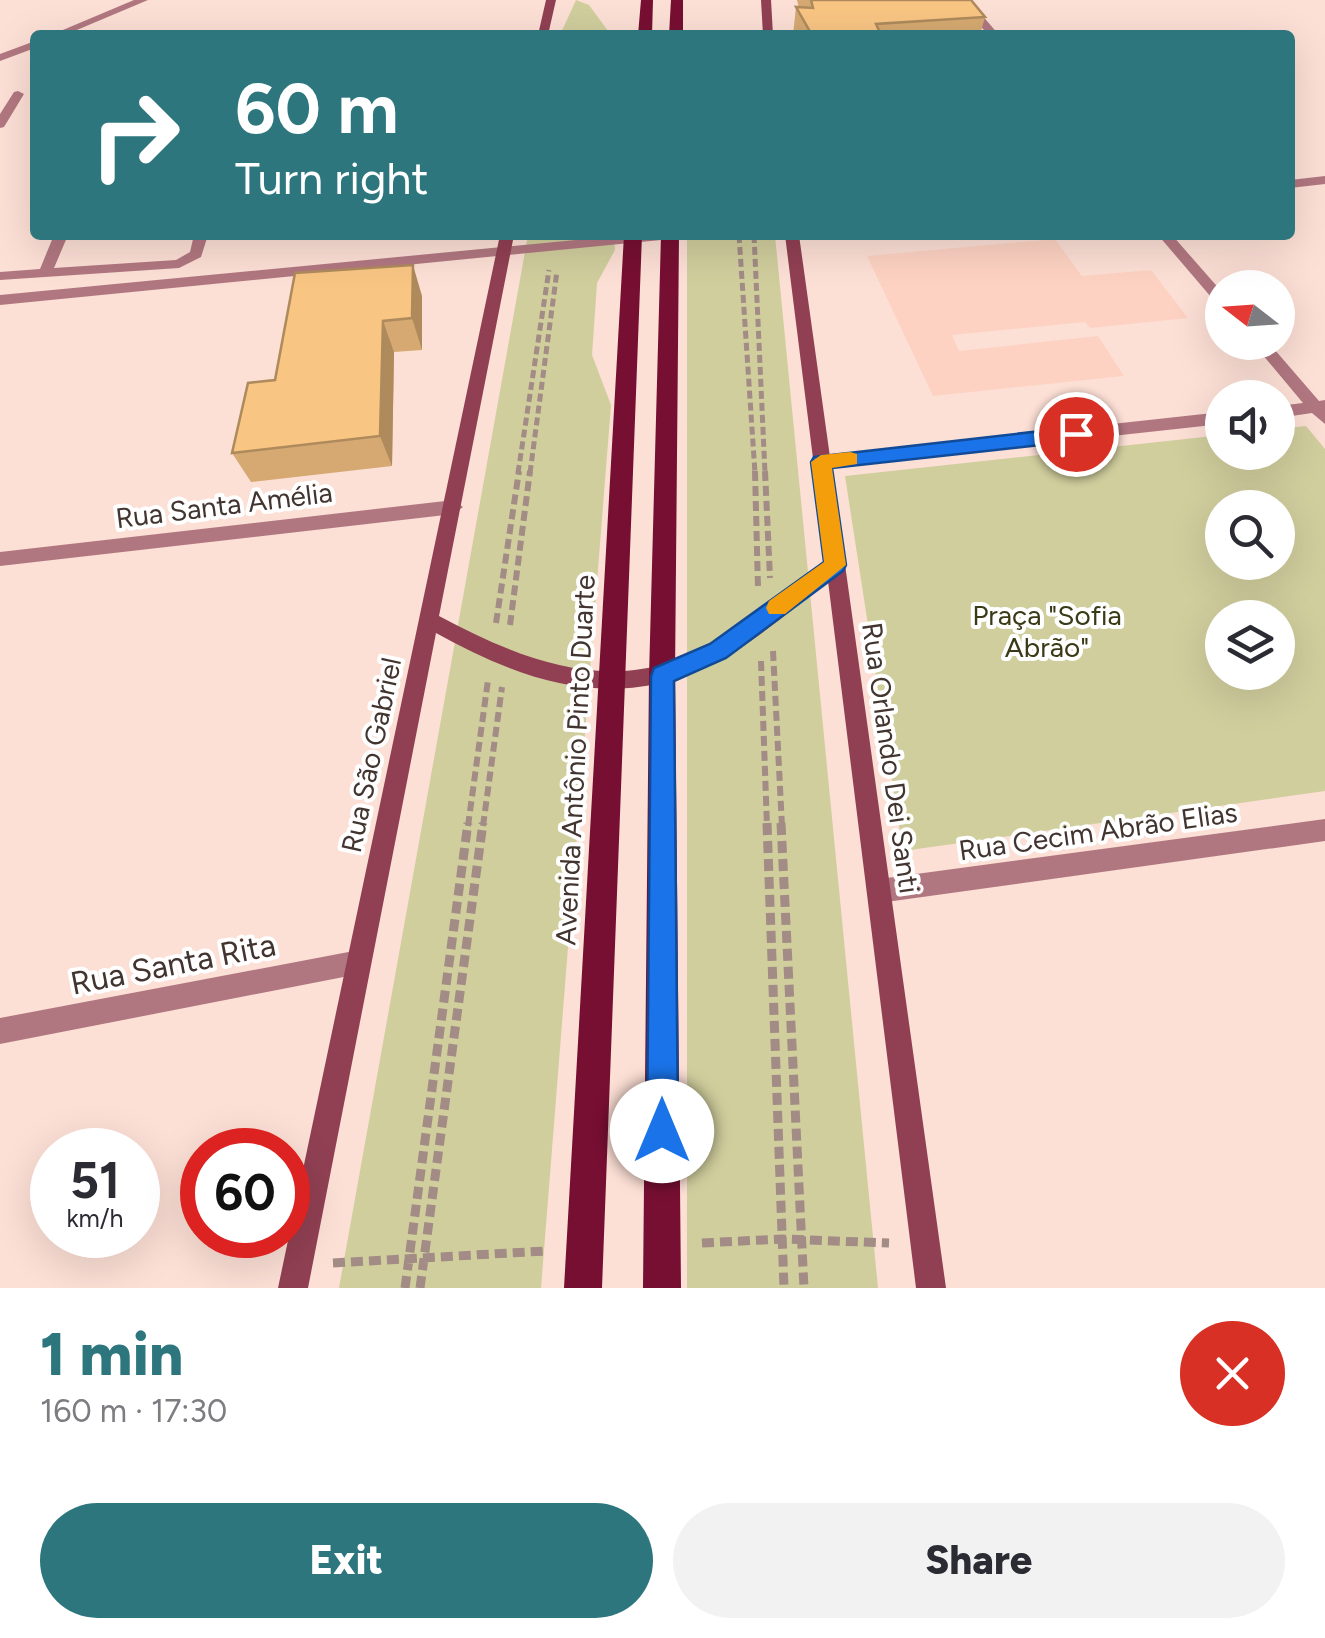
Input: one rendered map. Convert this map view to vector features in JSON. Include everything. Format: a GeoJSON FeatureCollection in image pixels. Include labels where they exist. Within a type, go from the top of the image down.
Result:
{"type":"FeatureCollection","features":[{"type":"Feature","properties":{"kind":"main road"},"geometry":{"type":"LineString","coordinates":[[544,30],[551,0]]}},
{"type":"Feature","properties":{"kind":"main road"},"geometry":{"type":"LineString","coordinates":[[645,30],[647,0]]}},
{"type":"Feature","properties":{"kind":"main road"},"geometry":{"type":"LineString","coordinates":[[676,30],[677,0]]}},
{"type":"Feature","properties":{"kind":"main road"},"geometry":{"type":"LineString","coordinates":[[766,0],[768,30]]}},
{"type":"Feature","properties":{"kind":"main road","name":"Avenida Antônio Pinto Duarte"},"geometry":{"type":"LineString","coordinates":[[583,1288],[633,240]]}},
{"type":"Feature","properties":{"kind":"main road"},"geometry":{"type":"LineString","coordinates":[[662,1288],[662,676],[671,240]]}},
{"type":"Feature","properties":{"kind":"main road","name":"Rua Orlando Dei Santi"},"geometry":{"type":"LineString","coordinates":[[793,240],[931,1288]]}},
{"type":"Feature","properties":{"kind":"main road","name":"Rua São Gabriel"},"geometry":{"type":"LineString","coordinates":[[292,1288],[506,244]]}},
{"type":"Feature","properties":{"kind":"main road"},"geometry":{"type":"LineString","coordinates":[[430,620],[498,658],[561,677],[614,682],[662,676],[718,651],[835,565]]}},
{"type":"Feature","properties":{"kind":"street"},"geometry":{"type":"LineString","coordinates":[[69,30],[144,0]]}},
{"type":"Feature","properties":{"kind":"street"},"geometry":{"type":"LineString","coordinates":[[964,0],[990,30]]}},
{"type":"Feature","properties":{"kind":"street"},"geometry":{"type":"LineString","coordinates":[[0,58],[30,46]]}},
{"type":"Feature","properties":{"kind":"street"},"geometry":{"type":"LineString","coordinates":[[0,124],[18,94]]}},
{"type":"Feature","properties":{"kind":"street"},"geometry":{"type":"LineString","coordinates":[[1295,183],[1325,180]]}},
{"type":"Feature","properties":{"kind":"street"},"geometry":{"type":"LineString","coordinates":[[45,273],[59,240]]}},
{"type":"Feature","properties":{"kind":"street"},"geometry":{"type":"LineString","coordinates":[[0,276],[179,264],[196,254],[200,240]]}},
{"type":"Feature","properties":{"kind":"street"},"geometry":{"type":"LineString","coordinates":[[0,300],[506,244],[556,246],[614,240]]}},
{"type":"Feature","properties":{"kind":"street"},"geometry":{"type":"LineString","coordinates":[[1170,240],[1205,280]]}},
{"type":"Feature","properties":{"kind":"street"},"geometry":{"type":"LineString","coordinates":[[1275,360],[1322,411]]}},
{"type":"Feature","properties":{"kind":"street"},"geometry":{"type":"LineString","coordinates":[[1295,412],[1322,411]]}},
{"type":"Feature","properties":{"kind":"street"},"geometry":{"type":"LineString","coordinates":[[821,462],[1205,420]]}},
{"type":"Feature","properties":{"kind":"street","name":"Rua Santa Amélia"},"geometry":{"type":"LineString","coordinates":[[0,559],[454,506]]}},
{"type":"Feature","properties":{"kind":"street","name":"Rua Cecim Abrão Elias"},"geometry":{"type":"LineString","coordinates":[[879,891],[1325,830]]}},
{"type":"Feature","properties":{"kind":"street","name":"Rua Santa Rita"},"geometry":{"type":"LineString","coordinates":[[0,1031],[358,962]]}},
{"type":"Feature","properties":{"kind":"path"},"geometry":{"type":"LineString","coordinates":[[739,240],[766,616],[804,1288]]}},
{"type":"Feature","properties":{"kind":"path"},"geometry":{"type":"LineString","coordinates":[[754,240],[784,1288]]}},
{"type":"Feature","properties":{"kind":"path"},"geometry":{"type":"LineString","coordinates":[[405,1288],[556,246]]}},
{"type":"Feature","properties":{"kind":"path"},"geometry":{"type":"LineString","coordinates":[[420,1288],[498,658],[556,246]]}},
{"type":"Feature","properties":{"kind":"shaded area"},"geometry":{"type":"Polygon","coordinates":[[[1056,240],[1082,276],[1151,270],[1188,318],[1090,328],[1085,322],[952,335],[959,351],[1098,336],[1124,376],[933,396],[867,256],[1056,240]]]}},
{"type":"Feature","properties":{"kind":"green space"},"geometry":{"type":"Polygon","coordinates":[[[576,0],[589,5],[607,30],[562,30],[576,0]]]}},
{"type":"Feature","properties":{"kind":"green space"},"geometry":{"type":"Polygon","coordinates":[[[527,240],[614,240],[615,250],[597,283],[592,355],[611,405],[541,1288],[339,1288],[527,240]]]}},
{"type":"Feature","properties":{"kind":"green space"},"geometry":{"type":"Polygon","coordinates":[[[687,240],[775,240],[878,1288],[687,1288],[687,240]]]}},
{"type":"Feature","properties":{"kind":"green space","name":"Praça \"Sofia Abrão\""},"geometry":{"type":"Polygon","coordinates":[[[1306,426],[1325,449],[1325,791],[903,851],[845,476],[1205,437],[1205,470],[1295,470],[1295,427],[1306,426]]]}},
{"type":"Feature","properties":{"kind":"building"},"geometry":{"type":"Polygon","coordinates":[[[811,0],[971,0],[985,17],[876,24],[879,30],[809,30],[796,7],[813,8],[811,0]]]}},
{"type":"Feature","properties":{"kind":"building"},"geometry":{"type":"Polygon","coordinates":[[[413,265],[412,318],[383,321],[380,436],[232,453],[248,383],[275,380],[295,273],[413,265]]]}},
{"type":"Feature","properties":{"kind":"slow traffic"},"geometry":{"type":"LineString","coordinates":[[777,608],[835,565],[821,462],[850,459]]}},
{"type":"Feature","properties":{"kind":"route"},"geometry":{"type":"LineString","coordinates":[[662,1131],[662,676],[718,651],[835,565],[821,462],[1076,434]]}}]}
